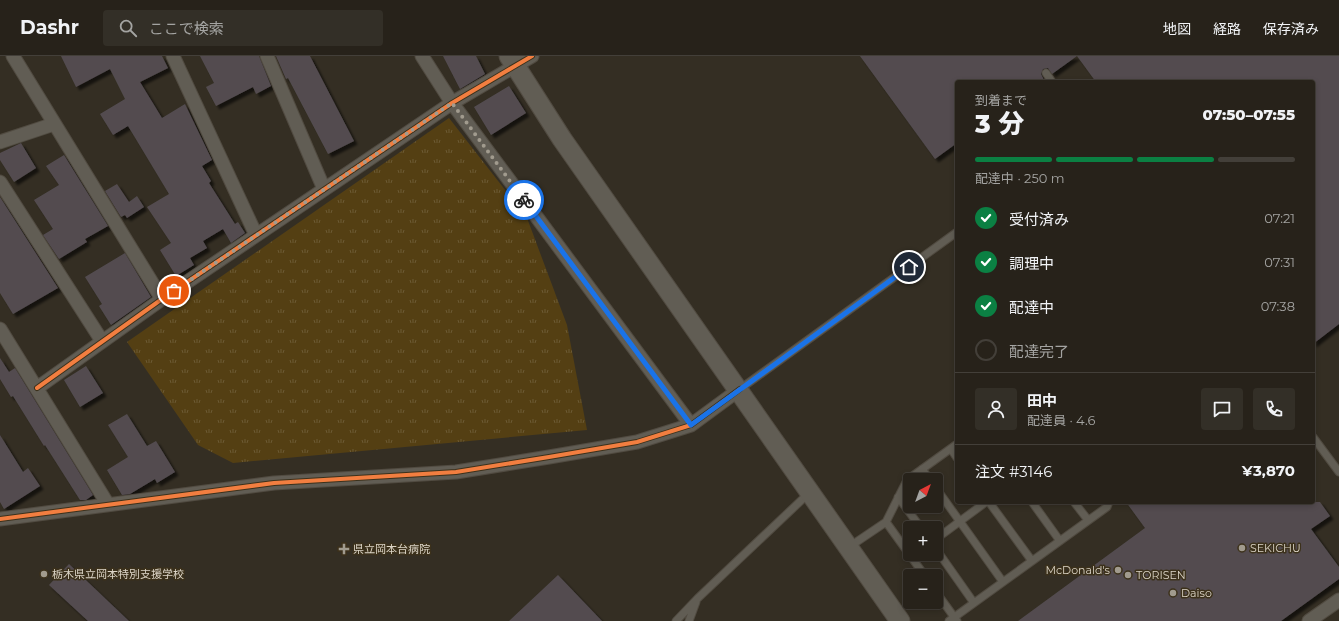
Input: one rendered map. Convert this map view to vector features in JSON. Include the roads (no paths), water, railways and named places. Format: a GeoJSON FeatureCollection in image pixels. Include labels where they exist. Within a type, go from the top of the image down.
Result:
{"type":"FeatureCollection","features":[{"type":"Feature","properties":{"kind":"main road"},"geometry":{"type":"LineString","coordinates":[[512,61],[562,139],[811,491],[900,621]]}},
{"type":"Feature","properties":{"kind":"street"},"geometry":{"type":"LineString","coordinates":[[13,56],[162,299]]}},
{"type":"Feature","properties":{"kind":"street"},"geometry":{"type":"LineString","coordinates":[[173,56],[256,235]]}},
{"type":"Feature","properties":{"kind":"street"},"geometry":{"type":"LineString","coordinates":[[267,56],[324,189]]}},
{"type":"Feature","properties":{"kind":"street"},"geometry":{"type":"LineString","coordinates":[[422,56],[452,103],[691,425]]}},
{"type":"Feature","properties":{"kind":"street"},"geometry":{"type":"LineString","coordinates":[[37,388],[162,299],[512,61],[532,56]]}},
{"type":"Feature","properties":{"kind":"street"},"geometry":{"type":"LineString","coordinates":[[0,142],[54,124]]}},
{"type":"Feature","properties":{"kind":"street"},"geometry":{"type":"LineString","coordinates":[[0,182],[102,342]]}},
{"type":"Feature","properties":{"kind":"street"},"geometry":{"type":"LineString","coordinates":[[0,329],[107,503]]}},
{"type":"Feature","properties":{"kind":"street"},"geometry":{"type":"LineString","coordinates":[[0,518],[107,503],[274,483],[456,472],[637,442],[691,425],[740,390]]}},
{"type":"Feature","properties":{"kind":"street"},"geometry":{"type":"LineString","coordinates":[[1309,621],[1339,600]]}},
{"type":"Feature","properties":{"kind":"lane"},"geometry":{"type":"LineString","coordinates":[[1046,73],[1051,80]]}},
{"type":"Feature","properties":{"kind":"lane"},"geometry":{"type":"LineString","coordinates":[[740,390],[955,233]]}},
{"type":"Feature","properties":{"kind":"lane"},"geometry":{"type":"LineString","coordinates":[[1315,440],[1339,472]]}},
{"type":"Feature","properties":{"kind":"lane"},"geometry":{"type":"LineString","coordinates":[[849,547],[886,522],[907,480],[955,446]]}},
{"type":"Feature","properties":{"kind":"lane"},"geometry":{"type":"LineString","coordinates":[[951,449],[955,455]]}},
{"type":"Feature","properties":{"kind":"lane"},"geometry":{"type":"LineString","coordinates":[[922,469],[925,473]]}},
{"type":"Feature","properties":{"kind":"lane"},"geometry":{"type":"LineString","coordinates":[[676,621],[698,598],[811,491]]}},
{"type":"Feature","properties":{"kind":"lane"},"geometry":{"type":"LineString","coordinates":[[898,497],[916,521]]}},
{"type":"Feature","properties":{"kind":"lane"},"geometry":{"type":"LineString","coordinates":[[943,498],[1003,582]]}},
{"type":"Feature","properties":{"kind":"lane"},"geometry":{"type":"LineString","coordinates":[[943,534],[983,504]]}},
{"type":"Feature","properties":{"kind":"lane"},"geometry":{"type":"LineString","coordinates":[[990,504],[1032,561]]}},
{"type":"Feature","properties":{"kind":"lane"},"geometry":{"type":"LineString","coordinates":[[1033,504],[1060,541]]}},
{"type":"Feature","properties":{"kind":"lane"},"geometry":{"type":"LineString","coordinates":[[1076,504],[1088,520]]}},
{"type":"Feature","properties":{"kind":"lane"},"geometry":{"type":"LineString","coordinates":[[943,603],[954,620],[974,603],[1060,541],[1108,504]]}},
{"type":"Feature","properties":{"kind":"lane"},"geometry":{"type":"LineString","coordinates":[[886,522],[903,543]]}},
{"type":"Feature","properties":{"kind":"lane"},"geometry":{"type":"LineString","coordinates":[[943,559],[974,603]]}},
{"type":"Feature","properties":{"kind":"lane"},"geometry":{"type":"LineString","coordinates":[[689,621],[698,598]]}},
{"type":"Feature","properties":{"kind":"place","name":"SEKICHU"},"geometry":{"type":"Point","coordinates":[1242,548]}},
{"type":"Feature","properties":{"kind":"place","name":"県立岡本台病院"},"geometry":{"type":"Point","coordinates":[344,549]}},
{"type":"Feature","properties":{"kind":"place","name":"McDonald's"},"geometry":{"type":"Point","coordinates":[1118,570]}},
{"type":"Feature","properties":{"kind":"place","name":"栃木県立岡本特別支援学校"},"geometry":{"type":"Point","coordinates":[44,574]}},
{"type":"Feature","properties":{"kind":"place","name":"TORISEN"},"geometry":{"type":"Point","coordinates":[1128,575]}},
{"type":"Feature","properties":{"kind":"place","name":"Daiso"},"geometry":{"type":"Point","coordinates":[1173,593]}}]}
